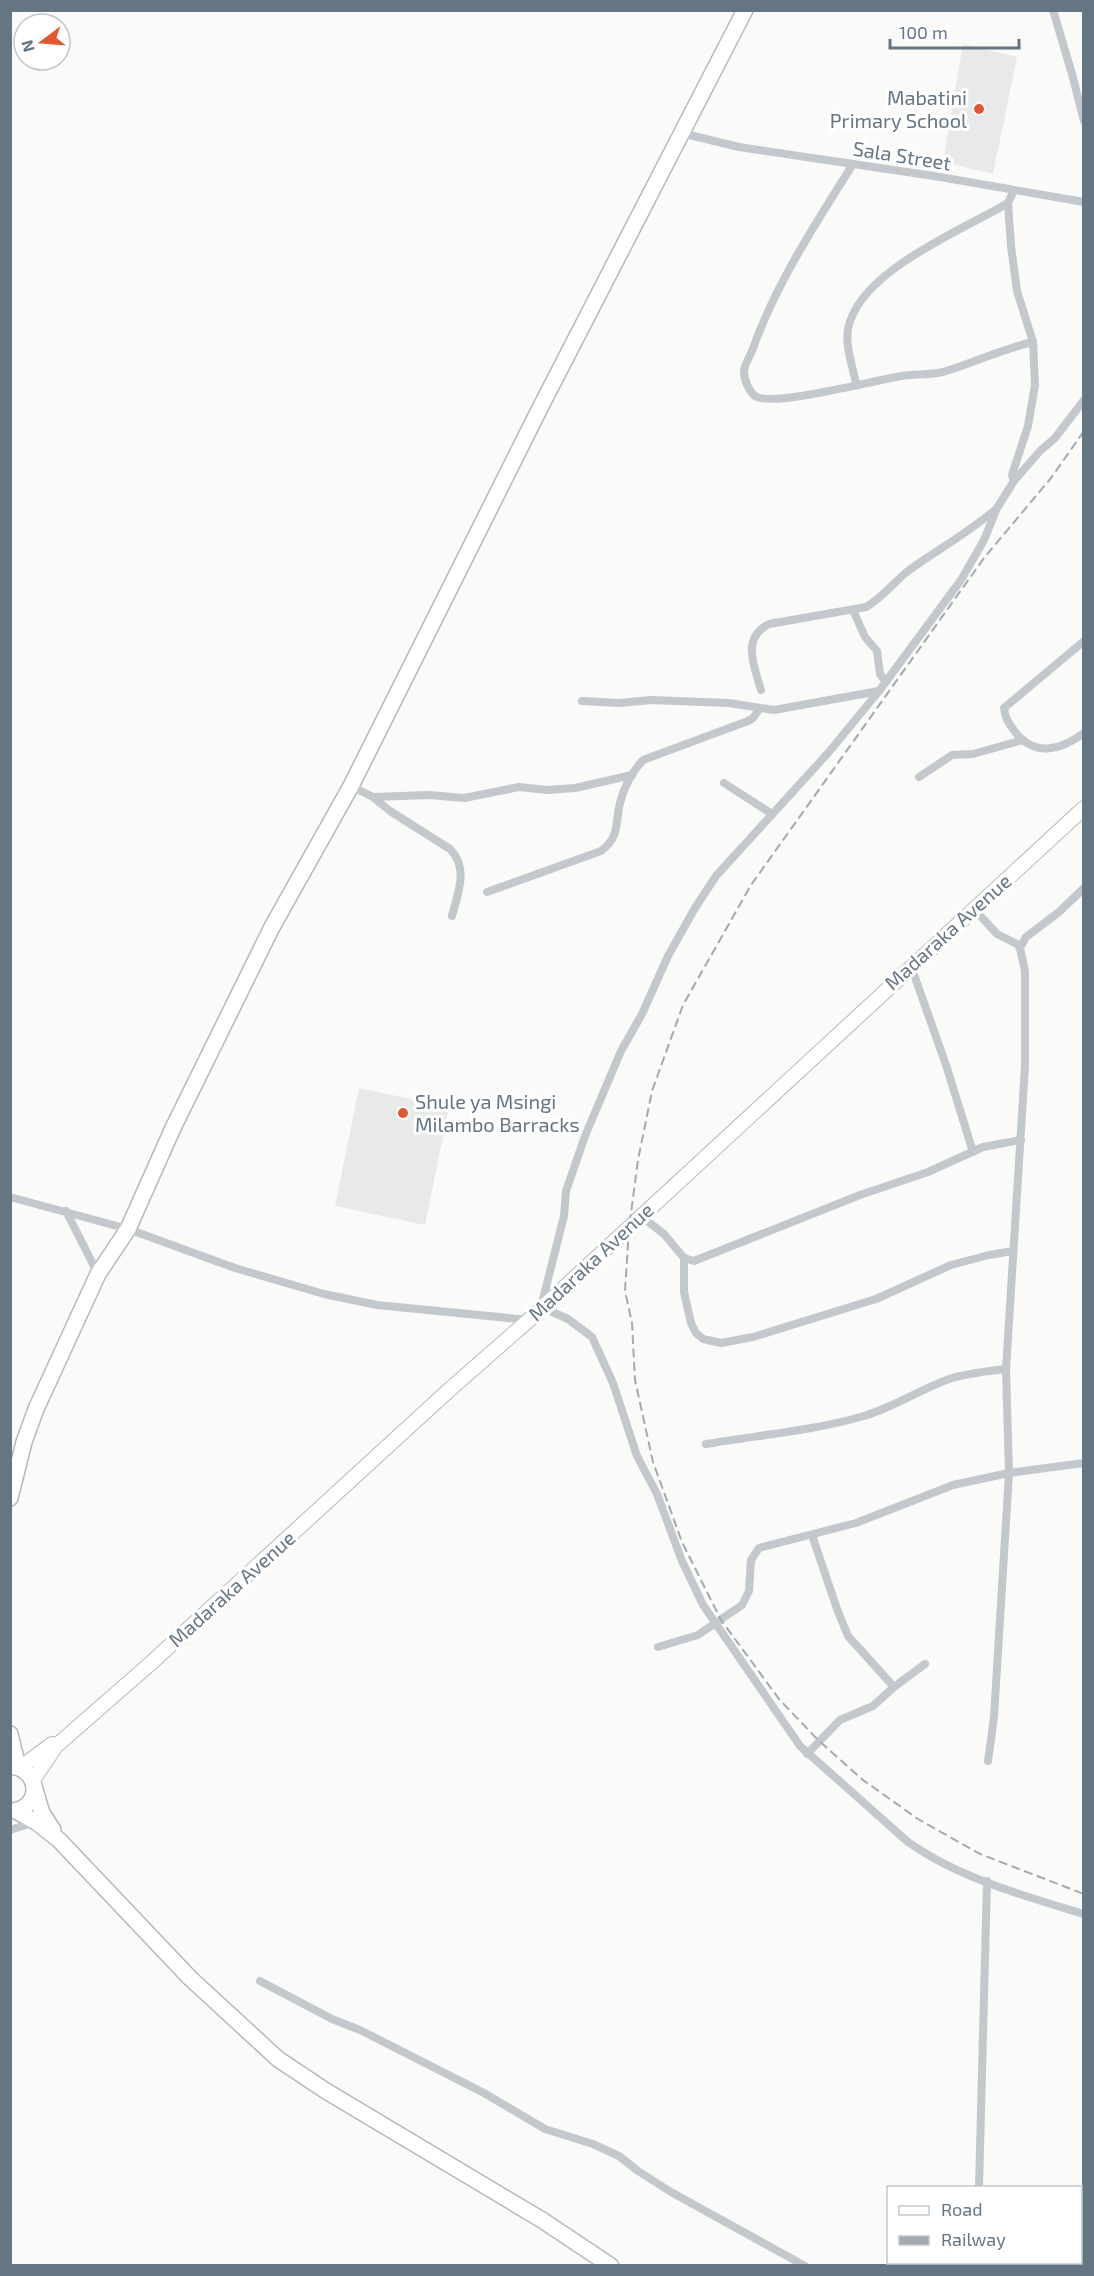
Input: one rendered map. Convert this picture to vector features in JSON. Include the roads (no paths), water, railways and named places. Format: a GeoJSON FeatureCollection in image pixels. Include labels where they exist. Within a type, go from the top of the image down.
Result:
{"type":"FeatureCollection","features":[{"type":"Feature","properties":{"kind":"highway"},"geometry":{"type":"LineString","coordinates":[[10,1498],[24,1442],[36,1409],[98,1274],[128,1229],[173,1128],[272,927],[351,786],[745,10]]}},
{"type":"Feature","properties":{"kind":"highway"},"geometry":{"type":"LineString","coordinates":[[10,1734],[16,1767],[25,1771],[33,1782],[42,1813],[59,1840]]}},
{"type":"Feature","properties":{"kind":"highway"},"geometry":{"type":"LineString","coordinates":[[13,1811],[23,1808],[32,1798],[33,1782]]}},
{"type":"Feature","properties":{"kind":"highway"},"geometry":{"type":"LineString","coordinates":[[13,1811],[36,1822],[59,1840],[189,1978],[278,2059],[326,2091],[542,2220],[610,2265]]}},
{"type":"Feature","properties":{"kind":"main road","name":"Madaraka Avenue"},"geometry":{"type":"LineString","coordinates":[[95,1712],[642,1217],[1083,808]]}},
{"type":"Feature","properties":{"kind":"main road"},"geometry":{"type":"LineString","coordinates":[[16,1767],[95,1712]]}},
{"type":"Feature","properties":{"kind":"main road"},"geometry":{"type":"LineString","coordinates":[[33,1782],[56,1746],[95,1712]]}},
{"type":"Feature","properties":{"kind":"street"},"geometry":{"type":"LineString","coordinates":[[1053,10],[1083,121]]}},
{"type":"Feature","properties":{"kind":"street","name":"Sala Street"},"geometry":{"type":"LineString","coordinates":[[681,133],[739,147],[1083,202]]}},
{"type":"Feature","properties":{"kind":"street"},"geometry":{"type":"LineString","coordinates":[[853,164],[813,227],[770,304],[744,374],[746,383],[754,395],[761,399],[832,391],[901,376],[942,372],[1008,347],[1033,342]]}},
{"type":"Feature","properties":{"kind":"street"},"geometry":{"type":"LineString","coordinates":[[1014,190],[1008,203],[1017,291],[1033,342],[1035,385],[1028,426],[1011,475],[1014,481]]}},
{"type":"Feature","properties":{"kind":"street"},"geometry":{"type":"LineString","coordinates":[[856,384],[847,339],[848,329],[859,305],[879,279],[908,259],[1008,203]]}},
{"type":"Feature","properties":{"kind":"street"},"geometry":{"type":"LineString","coordinates":[[1083,400],[1055,438],[1040,451],[1014,481],[997,508],[984,540],[961,580],[886,682],[828,753],[716,876],[701,897],[668,956],[642,1014],[621,1051],[585,1136],[566,1191],[564,1216],[541,1307],[568,1319],[592,1337],[616,1392],[637,1456],[657,1494],[682,1561],[703,1605],[807,1754],[908,1842],[942,1863],[1083,1914]]}},
{"type":"Feature","properties":{"kind":"street"},"geometry":{"type":"LineString","coordinates":[[760,690],[752,658],[752,645],[759,629],[769,624],[853,610],[874,602],[907,572],[973,529],[997,508]]}},
{"type":"Feature","properties":{"kind":"street"},"geometry":{"type":"LineString","coordinates":[[853,610],[865,637],[877,651],[880,674],[886,682]]}},
{"type":"Feature","properties":{"kind":"street"},"geometry":{"type":"LineString","coordinates":[[1083,640],[1004,708],[1006,718],[1023,740],[1041,749],[1053,750],[1083,733]]}},
{"type":"Feature","properties":{"kind":"street"},"geometry":{"type":"LineString","coordinates":[[582,701],[619,703],[651,700],[743,704],[760,708],[784,709],[879,691]]}},
{"type":"Feature","properties":{"kind":"street"},"geometry":{"type":"LineString","coordinates":[[487,892],[601,851],[610,844],[614,837],[620,803],[632,775],[643,760],[748,721],[760,708]]}},
{"type":"Feature","properties":{"kind":"street"},"geometry":{"type":"LineString","coordinates":[[919,777],[952,755],[973,754],[1023,740]]}},
{"type":"Feature","properties":{"kind":"street"},"geometry":{"type":"LineString","coordinates":[[373,797],[429,795],[464,798],[519,787],[561,790],[632,775]]}},
{"type":"Feature","properties":{"kind":"street"},"geometry":{"type":"LineString","coordinates":[[724,783],[772,814]]}},
{"type":"Feature","properties":{"kind":"street"},"geometry":{"type":"LineString","coordinates":[[351,786],[373,797],[457,856],[462,879],[452,916]]}},
{"type":"Feature","properties":{"kind":"street"},"geometry":{"type":"LineString","coordinates":[[1020,948],[1026,937],[1059,912],[1083,888]]}},
{"type":"Feature","properties":{"kind":"street"},"geometry":{"type":"LineString","coordinates":[[974,909],[997,934],[1017,944],[1026,971],[1021,1140],[1006,1369],[1009,1473],[994,1717],[988,1761]]}},
{"type":"Feature","properties":{"kind":"street"},"geometry":{"type":"LineString","coordinates":[[911,966],[946,1065],[973,1152]]}},
{"type":"Feature","properties":{"kind":"street"},"geometry":{"type":"LineString","coordinates":[[642,1217],[664,1234],[684,1258],[700,1260],[810,1214],[916,1174],[928,1172],[983,1147],[1021,1140]]}},
{"type":"Feature","properties":{"kind":"street"},"geometry":{"type":"LineString","coordinates":[[10,1197],[128,1229],[215,1261],[324,1294],[386,1306],[528,1320]]}},
{"type":"Feature","properties":{"kind":"street"},"geometry":{"type":"LineString","coordinates":[[66,1211],[98,1274]]}},
{"type":"Feature","properties":{"kind":"street"},"geometry":{"type":"LineString","coordinates":[[684,1258],[684,1292],[691,1323],[696,1333],[703,1339],[721,1343],[753,1338],[876,1299],[915,1283],[951,1264],[1013,1251]]}},
{"type":"Feature","properties":{"kind":"street"},"geometry":{"type":"LineString","coordinates":[[706,1444],[808,1429],[863,1416],[951,1379],[977,1372],[1006,1369]]}},
{"type":"Feature","properties":{"kind":"street"},"geometry":{"type":"LineString","coordinates":[[658,1647],[690,1639],[732,1614],[747,1598],[752,1560],[756,1551],[768,1545],[856,1523],[953,1485],[1009,1473],[1083,1463]]}},
{"type":"Feature","properties":{"kind":"street"},"geometry":{"type":"LineString","coordinates":[[812,1535],[848,1636],[894,1687]]}},
{"type":"Feature","properties":{"kind":"street"},"geometry":{"type":"LineString","coordinates":[[807,1754],[840,1719],[873,1706],[925,1664]]}},
{"type":"Feature","properties":{"kind":"street"},"geometry":{"type":"LineString","coordinates":[[10,1830],[36,1822]]}},
{"type":"Feature","properties":{"kind":"street"},"geometry":{"type":"LineString","coordinates":[[979,2186],[987,1881]]}},
{"type":"Feature","properties":{"kind":"street"},"geometry":{"type":"LineString","coordinates":[[260,1981],[484,2093],[545,2129],[592,2144],[619,2156],[671,2192],[804,2265]]}},
{"type":"Feature","properties":{"kind":"railway"},"geometry":{"type":"LineString","coordinates":[[1084,431],[1051,478],[984,558],[751,885],[683,1005],[652,1091],[638,1160],[629,1228],[625,1291],[632,1323],[635,1380],[653,1462],[682,1542],[721,1620],[779,1699],[818,1740],[863,1780],[918,1819],[980,1854],[1084,1894]]}},
{"type":"Feature","properties":{"kind":"place","name":"Mabatini Primary School"},"geometry":{"type":"Point","coordinates":[979,109]}},
{"type":"Feature","properties":{"kind":"place","name":"Shule ya Msingi Milambo Barracks"},"geometry":{"type":"Point","coordinates":[403,1113]}}]}
